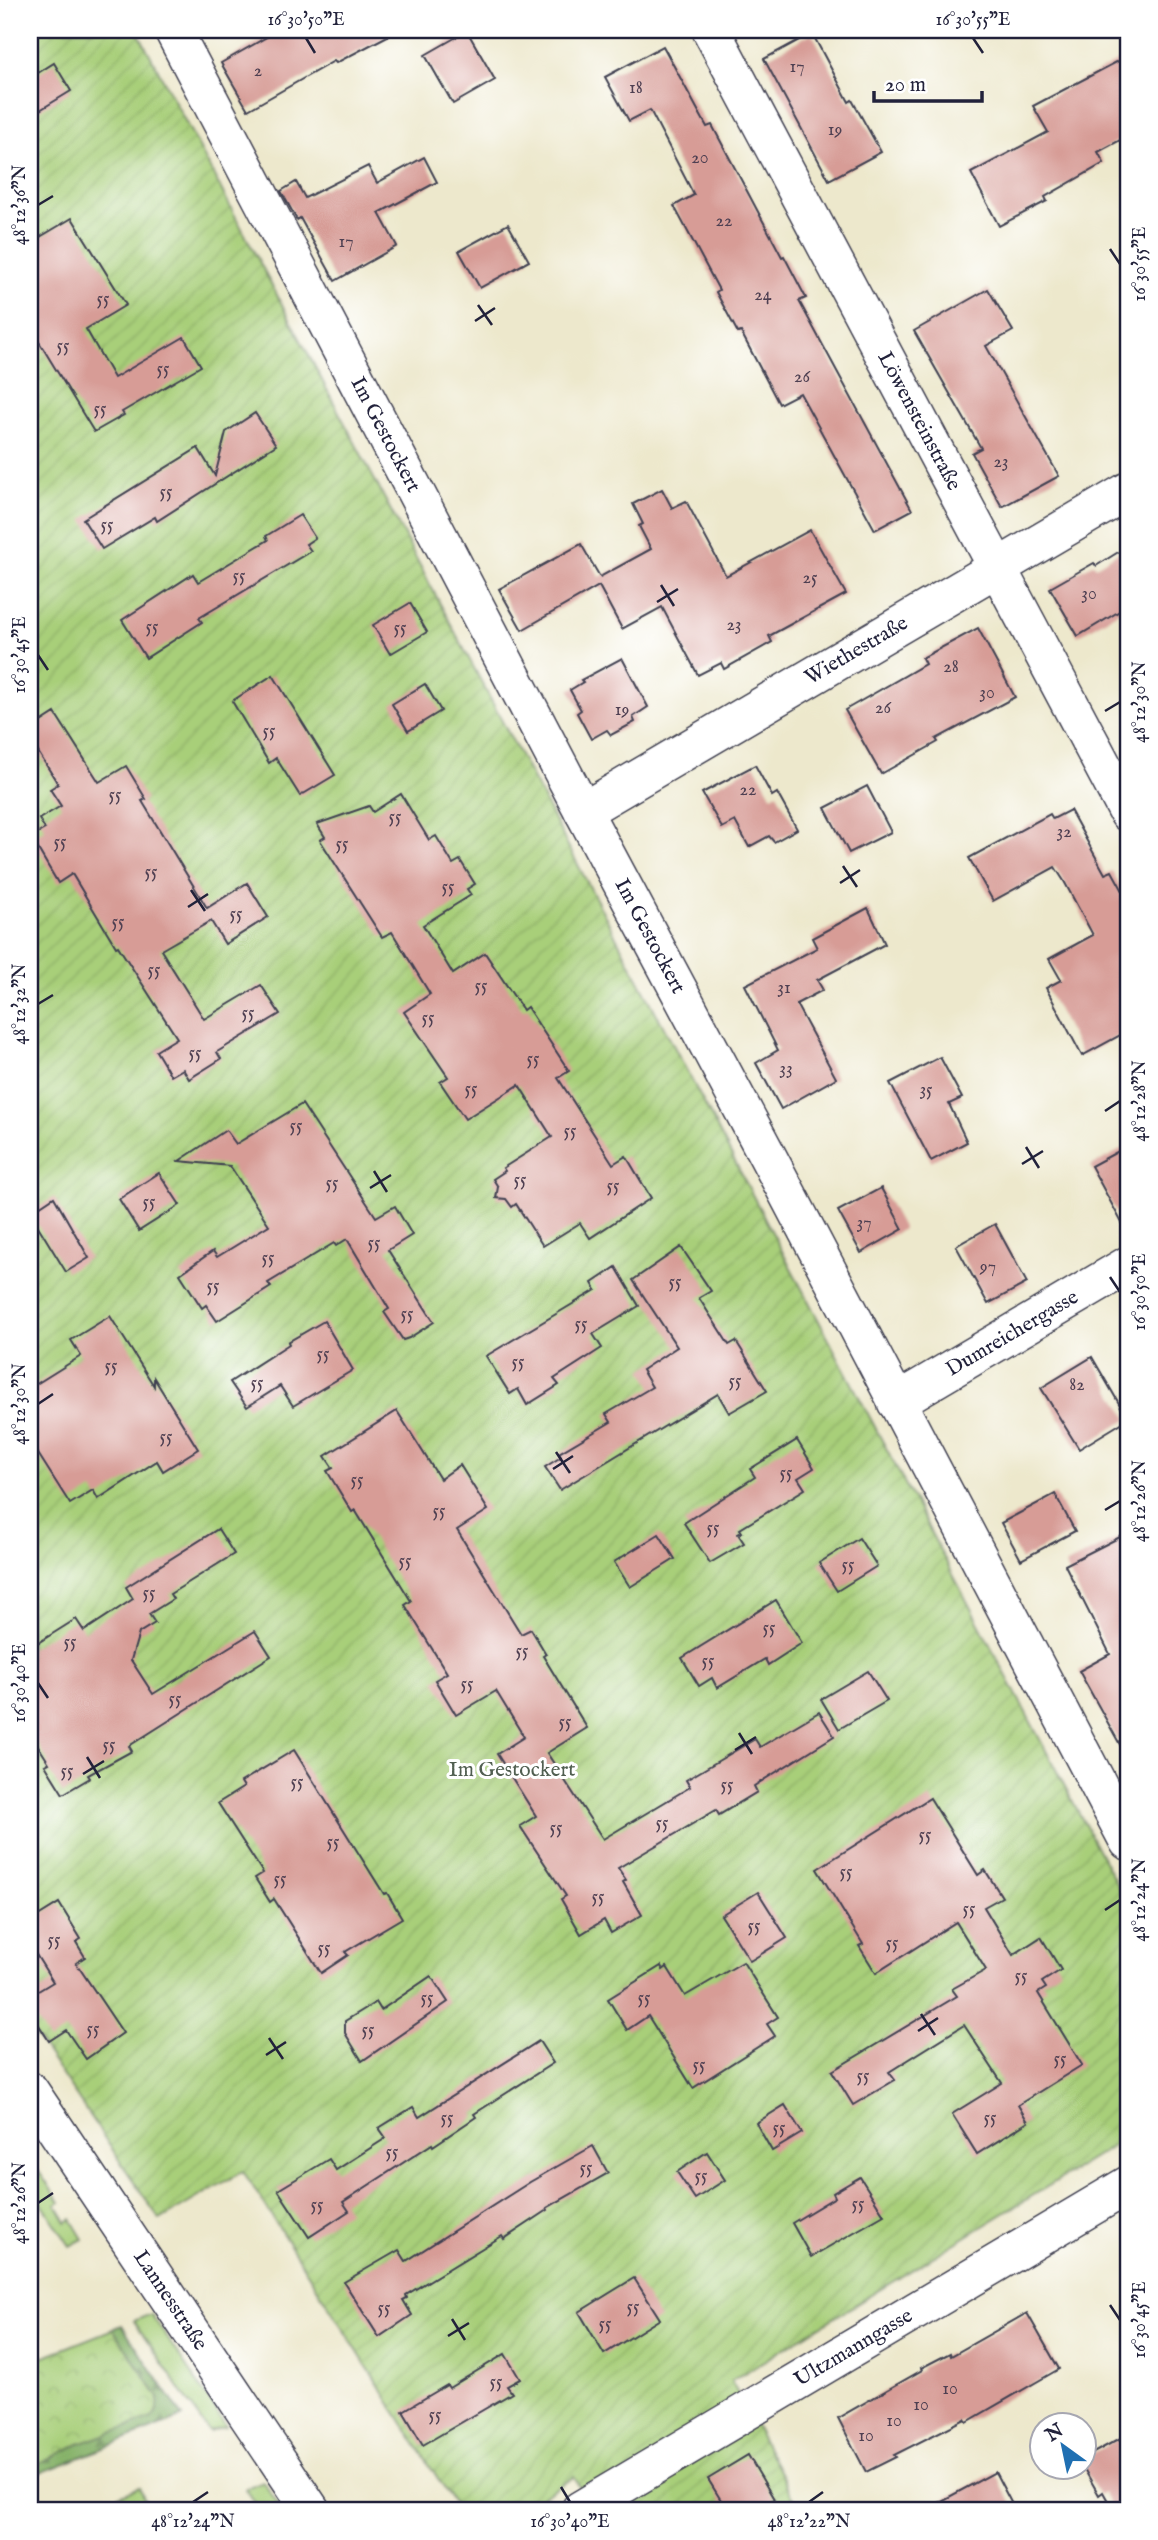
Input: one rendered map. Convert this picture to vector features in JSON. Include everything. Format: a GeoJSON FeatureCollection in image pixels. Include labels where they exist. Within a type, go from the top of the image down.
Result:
{"type":"FeatureCollection","features":[{"type":"Feature","properties":{"kind":"street","name":"Im Gestockert"},"geometry":{"type":"LineString","coordinates":[[173,30],[1128,1841]]}},
{"type":"Feature","properties":{"kind":"street","name":"Löwensteinstraße"},"geometry":{"type":"LineString","coordinates":[[711,30],[1128,813]]}},
{"type":"Feature","properties":{"kind":"street","name":"Wiethestraße"},"geometry":{"type":"LineString","coordinates":[[583,811],[1128,491]]}},
{"type":"Feature","properties":{"kind":"street","name":"Dumreichergasse"},"geometry":{"type":"LineString","coordinates":[[896,1402],[1128,1265]]}},
{"type":"Feature","properties":{"kind":"street","name":"Lannesstraße"},"geometry":{"type":"LineString","coordinates":[[30,2091],[311,2510]]}},
{"type":"Feature","properties":{"kind":"street","name":"Ultzmanngasse"},"geometry":{"type":"LineString","coordinates":[[580,2510],[1128,2185]]}},
{"type":"Feature","properties":{"kind":"green space","name":"Im Gestockert"},"geometry":{"type":"Polygon","coordinates":[[[30,30],[137,30],[1128,1906],[1128,2137],[731,2381],[800,2510],[592,2510],[574,2477],[520,2510],[458,2510],[243,2171],[160,2220],[30,2028],[30,30]]]}},
{"type":"Feature","properties":{"kind":"green space"},"geometry":{"type":"Polygon","coordinates":[[[30,2159],[60,2202],[56,2205],[66,2222],[71,2219],[83,2239],[70,2246],[30,2186],[30,2159]]]}},
{"type":"Feature","properties":{"kind":"green space"},"geometry":{"type":"Polygon","coordinates":[[[151,2314],[226,2426],[209,2432],[134,2321],[151,2314]]]}},
{"type":"Feature","properties":{"kind":"green space"},"geometry":{"type":"Polygon","coordinates":[[[122,2325],[183,2417],[30,2477],[31,2465],[79,2444],[159,2398],[113,2329],[122,2325]]]}},
{"type":"Feature","properties":{"kind":"green space"},"geometry":{"type":"Polygon","coordinates":[[[113,2329],[159,2398],[158,2409],[152,2418],[79,2444],[30,2468],[30,2362],[113,2329]]]}},
{"type":"Feature","properties":{"kind":"green space"},"geometry":{"type":"Polygon","coordinates":[[[263,2482],[282,2510],[260,2510],[246,2489],[263,2482]]]}},
{"type":"Feature","properties":{"kind":"green space"},"geometry":{"type":"Polygon","coordinates":[[[140,2487],[148,2510],[79,2510],[140,2487]]]}},
{"type":"Feature","properties":{"kind":"building"},"geometry":{"type":"Polygon","coordinates":[[[279,30],[399,30],[336,63],[334,61],[248,110],[221,63],[279,30]]]}},
{"type":"Feature","properties":{"kind":"building"},"geometry":{"type":"Polygon","coordinates":[[[467,31],[495,80],[453,104],[425,55],[467,31]]]}},
{"type":"Feature","properties":{"kind":"building"},"geometry":{"type":"Polygon","coordinates":[[[812,33],[849,102],[852,100],[881,152],[829,180],[764,59],[812,33]]]}},
{"type":"Feature","properties":{"kind":"building"},"geometry":{"type":"Polygon","coordinates":[[[663,46],[707,127],[712,125],[782,257],[784,256],[806,298],[799,301],[912,510],[875,530],[800,393],[779,404],[741,332],[738,333],[716,292],[719,290],[674,206],[694,195],[650,110],[629,121],[605,77],[663,46]]]}},
{"type":"Feature","properties":{"kind":"building"},"geometry":{"type":"Polygon","coordinates":[[[1128,56],[1128,136],[1098,152],[1104,163],[1045,197],[1047,201],[999,226],[971,173],[1048,132],[1033,106],[1128,56]]]}},
{"type":"Feature","properties":{"kind":"building"},"geometry":{"type":"Polygon","coordinates":[[[54,63],[71,91],[30,116],[30,78],[54,63]]]}},
{"type":"Feature","properties":{"kind":"building"},"geometry":{"type":"Polygon","coordinates":[[[424,157],[437,182],[379,213],[397,246],[335,281],[300,218],[297,220],[281,191],[296,182],[305,198],[368,166],[377,183],[424,157]]]}},
{"type":"Feature","properties":{"kind":"building"},"geometry":{"type":"Polygon","coordinates":[[[72,218],[126,305],[86,329],[114,378],[184,337],[201,366],[122,412],[124,415],[94,432],[30,327],[30,243],[72,218]]]}},
{"type":"Feature","properties":{"kind":"building"},"geometry":{"type":"Polygon","coordinates":[[[508,224],[529,261],[480,288],[459,251],[508,224]]]}},
{"type":"Feature","properties":{"kind":"building"},"geometry":{"type":"Polygon","coordinates":[[[988,289],[1013,331],[986,346],[1059,476],[1002,507],[972,453],[981,448],[914,331],[988,289]]]}},
{"type":"Feature","properties":{"kind":"building"},"geometry":{"type":"Polygon","coordinates":[[[255,413],[276,445],[157,521],[155,517],[102,549],[83,519],[198,448],[215,476],[226,432],[255,413]]]}},
{"type":"Feature","properties":{"kind":"building"},"geometry":{"type":"Polygon","coordinates":[[[662,489],[672,508],[686,501],[726,576],[810,530],[846,594],[769,636],[772,642],[724,669],[721,663],[698,675],[662,607],[622,629],[599,586],[522,630],[499,589],[581,544],[600,577],[651,549],[639,526],[643,524],[633,504],[662,489]]]}},
{"type":"Feature","properties":{"kind":"building"},"geometry":{"type":"Polygon","coordinates":[[[300,515],[315,538],[306,544],[311,551],[199,618],[202,622],[146,658],[122,620],[193,574],[198,582],[268,540],[266,536],[300,515]]]}},
{"type":"Feature","properties":{"kind":"building"},"geometry":{"type":"Polygon","coordinates":[[[1128,546],[1128,606],[1078,636],[1050,588],[1094,563],[1096,566],[1128,546]]]}},
{"type":"Feature","properties":{"kind":"building"},"geometry":{"type":"Polygon","coordinates":[[[410,603],[427,632],[390,654],[373,625],[410,603]]]}},
{"type":"Feature","properties":{"kind":"building"},"geometry":{"type":"Polygon","coordinates":[[[978,628],[1015,697],[936,739],[938,742],[881,774],[845,710],[925,664],[922,658],[978,628]]]}},
{"type":"Feature","properties":{"kind":"building"},"geometry":{"type":"Polygon","coordinates":[[[622,658],[648,707],[633,717],[635,722],[611,735],[607,730],[591,739],[577,713],[581,710],[570,690],[583,682],[581,680],[622,658]]]}},
{"type":"Feature","properties":{"kind":"building"},"geometry":{"type":"Polygon","coordinates":[[[273,675],[335,775],[300,796],[276,758],[269,763],[232,701],[273,675]]]}},
{"type":"Feature","properties":{"kind":"building"},"geometry":{"type":"Polygon","coordinates":[[[425,684],[441,711],[408,731],[392,704],[425,684]]]}},
{"type":"Feature","properties":{"kind":"building"},"geometry":{"type":"Polygon","coordinates":[[[55,713],[99,782],[126,766],[146,799],[142,801],[207,908],[247,883],[268,917],[225,944],[211,921],[161,950],[204,1019],[261,985],[280,1014],[217,1052],[221,1059],[189,1079],[183,1069],[171,1076],[156,1051],[177,1038],[118,946],[116,947],[72,874],[58,883],[31,837],[45,829],[39,819],[61,806],[50,789],[58,784],[30,739],[30,729],[55,713]]]}},
{"type":"Feature","properties":{"kind":"building"},"geometry":{"type":"Polygon","coordinates":[[[755,765],[772,796],[777,793],[797,829],[774,842],[769,836],[749,847],[735,821],[722,828],[702,793],[755,765]]]}},
{"type":"Feature","properties":{"kind":"building"},"geometry":{"type":"Polygon","coordinates":[[[867,786],[891,832],[849,853],[825,808],[867,786]]]}},
{"type":"Feature","properties":{"kind":"building"},"geometry":{"type":"Polygon","coordinates":[[[401,794],[429,840],[436,836],[453,864],[460,860],[475,884],[467,889],[471,895],[423,925],[453,974],[485,953],[523,1010],[527,1007],[569,1071],[558,1078],[613,1164],[626,1156],[651,1198],[590,1238],[580,1223],[543,1246],[516,1204],[512,1207],[506,1199],[496,1198],[498,1187],[493,1179],[505,1171],[503,1168],[552,1137],[519,1085],[465,1119],[440,1082],[448,1077],[404,1012],[430,994],[392,932],[382,937],[320,840],[325,837],[317,824],[369,806],[373,812],[401,794]]]}},
{"type":"Feature","properties":{"kind":"building"},"geometry":{"type":"Polygon","coordinates":[[[1070,810],[1105,874],[1112,871],[1128,900],[1128,1031],[1082,1056],[1046,988],[1061,980],[1049,959],[1093,935],[1064,881],[1055,867],[993,901],[969,858],[1050,814],[1053,819],[1070,810]]]}},
{"type":"Feature","properties":{"kind":"building"},"geometry":{"type":"Polygon","coordinates":[[[868,908],[885,944],[817,980],[823,990],[796,1004],[836,1078],[781,1109],[756,1063],[778,1050],[745,985],[817,948],[812,938],[868,908]]]}},
{"type":"Feature","properties":{"kind":"building"},"geometry":{"type":"Polygon","coordinates":[[[940,1057],[962,1098],[949,1104],[967,1142],[931,1161],[890,1083],[940,1057]]]}},
{"type":"Feature","properties":{"kind":"building"},"geometry":{"type":"Polygon","coordinates":[[[302,1104],[376,1217],[395,1206],[412,1235],[388,1250],[434,1322],[409,1338],[403,1340],[384,1312],[389,1309],[347,1239],[336,1246],[334,1243],[268,1283],[271,1287],[217,1321],[206,1305],[202,1308],[180,1274],[213,1251],[217,1257],[269,1225],[230,1166],[179,1161],[226,1130],[236,1144],[302,1104]]]}},
{"type":"Feature","properties":{"kind":"building"},"geometry":{"type":"Polygon","coordinates":[[[1128,1146],[1128,1234],[1091,1166],[1128,1146]]]}},
{"type":"Feature","properties":{"kind":"building"},"geometry":{"type":"Polygon","coordinates":[[[159,1173],[180,1205],[139,1231],[119,1199],[159,1173]]]}},
{"type":"Feature","properties":{"kind":"building"},"geometry":{"type":"Polygon","coordinates":[[[881,1188],[903,1229],[861,1253],[838,1211],[881,1188]]]}},
{"type":"Feature","properties":{"kind":"building"},"geometry":{"type":"Polygon","coordinates":[[[54,1197],[89,1258],[66,1272],[30,1213],[54,1197]]]}},
{"type":"Feature","properties":{"kind":"building"},"geometry":{"type":"Polygon","coordinates":[[[995,1224],[1027,1283],[988,1304],[956,1246],[995,1224]]]}},
{"type":"Feature","properties":{"kind":"building"},"geometry":{"type":"Polygon","coordinates":[[[681,1247],[711,1291],[699,1298],[729,1345],[736,1341],[767,1391],[729,1413],[718,1394],[560,1490],[545,1467],[561,1457],[559,1453],[611,1422],[606,1414],[652,1387],[642,1370],[677,1347],[633,1280],[681,1247]]]}},
{"type":"Feature","properties":{"kind":"building"},"geometry":{"type":"Polygon","coordinates":[[[616,1267],[639,1306],[593,1334],[602,1348],[554,1379],[559,1385],[527,1405],[518,1389],[510,1394],[486,1356],[596,1290],[592,1283],[616,1267]]]}},
{"type":"Feature","properties":{"kind":"building"},"geometry":{"type":"Polygon","coordinates":[[[110,1316],[154,1386],[154,1378],[198,1449],[163,1471],[157,1461],[98,1499],[93,1490],[70,1504],[30,1441],[30,1388],[81,1356],[71,1340],[110,1316]]]}},
{"type":"Feature","properties":{"kind":"building"},"geometry":{"type":"Polygon","coordinates":[[[324,1321],[353,1370],[293,1406],[280,1386],[247,1407],[230,1382],[324,1321]]]}},
{"type":"Feature","properties":{"kind":"building"},"geometry":{"type":"Polygon","coordinates":[[[1092,1357],[1128,1419],[1079,1449],[1041,1388],[1092,1357]]]}},
{"type":"Feature","properties":{"kind":"building"},"geometry":{"type":"Polygon","coordinates":[[[397,1411],[440,1479],[460,1465],[488,1510],[457,1530],[521,1634],[531,1629],[546,1654],[543,1656],[587,1728],[547,1753],[603,1839],[690,1787],[686,1780],[755,1739],[760,1747],[819,1712],[834,1736],[754,1786],[757,1792],[719,1815],[716,1810],[618,1868],[642,1915],[611,1933],[604,1920],[581,1934],[561,1899],[566,1896],[520,1826],[536,1816],[497,1754],[524,1737],[496,1691],[456,1715],[435,1680],[447,1673],[405,1605],[411,1601],[355,1510],[352,1512],[327,1471],[333,1468],[325,1456],[397,1411]]]}},
{"type":"Feature","properties":{"kind":"building"},"geometry":{"type":"Polygon","coordinates":[[[797,1440],[814,1468],[798,1478],[805,1489],[740,1529],[742,1532],[738,1534],[744,1543],[710,1563],[684,1523],[755,1477],[750,1469],[797,1440]]]}},
{"type":"Feature","properties":{"kind":"building"},"geometry":{"type":"Polygon","coordinates":[[[1055,1494],[1075,1531],[1021,1560],[1001,1523],[1055,1494]]]}},
{"type":"Feature","properties":{"kind":"building"},"geometry":{"type":"Polygon","coordinates":[[[218,1529],[234,1554],[170,1594],[173,1599],[149,1614],[155,1623],[139,1633],[131,1660],[153,1694],[255,1631],[271,1656],[129,1746],[132,1751],[88,1775],[90,1778],[63,1794],[45,1765],[49,1763],[30,1733],[30,1648],[76,1619],[84,1631],[133,1599],[126,1587],[218,1529]]]}},
{"type":"Feature","properties":{"kind":"building"},"geometry":{"type":"Polygon","coordinates":[[[1128,1533],[1128,1759],[1079,1671],[1110,1654],[1065,1565],[1128,1533]]]}},
{"type":"Feature","properties":{"kind":"building"},"geometry":{"type":"Polygon","coordinates":[[[659,1534],[675,1559],[630,1587],[614,1562],[659,1534]]]}},
{"type":"Feature","properties":{"kind":"building"},"geometry":{"type":"Polygon","coordinates":[[[859,1538],[877,1566],[837,1591],[819,1563],[859,1538]]]}},
{"type":"Feature","properties":{"kind":"building"},"geometry":{"type":"Polygon","coordinates":[[[776,1600],[802,1643],[768,1665],[765,1659],[717,1688],[712,1678],[699,1686],[682,1658],[776,1600]]]}},
{"type":"Feature","properties":{"kind":"building"},"geometry":{"type":"Polygon","coordinates":[[[868,1671],[887,1701],[839,1729],[821,1699],[868,1671]]]}},
{"type":"Feature","properties":{"kind":"building"},"geometry":{"type":"Polygon","coordinates":[[[294,1750],[384,1894],[387,1893],[402,1918],[345,1952],[348,1955],[321,1973],[274,1899],[270,1902],[255,1878],[263,1873],[218,1803],[244,1787],[241,1782],[294,1750]]]}},
{"type":"Feature","properties":{"kind":"building"},"geometry":{"type":"Polygon","coordinates":[[[930,1798],[978,1875],[985,1870],[1002,1897],[984,1907],[1013,1955],[1041,1937],[1061,1970],[1042,1982],[1046,1988],[1038,1993],[1082,2065],[1018,2105],[1028,2122],[977,2154],[952,2114],[1002,2083],[964,2025],[889,2072],[895,2080],[853,2105],[832,2071],[957,1996],[952,1989],[986,1970],[956,1922],[876,1973],[859,1946],[863,1944],[817,1869],[930,1798]]]}},
{"type":"Feature","properties":{"kind":"building"},"geometry":{"type":"Polygon","coordinates":[[[758,1892],[787,1938],[750,1961],[721,1915],[758,1892]]]}},
{"type":"Feature","properties":{"kind":"building"},"geometry":{"type":"Polygon","coordinates":[[[59,1903],[81,1939],[76,1942],[85,1957],[76,1963],[123,2033],[86,2059],[66,2030],[49,2041],[30,2011],[30,1996],[53,1982],[30,1945],[30,1921],[59,1903]]]}},
{"type":"Feature","properties":{"kind":"building"},"geometry":{"type":"Polygon","coordinates":[[[743,1962],[778,2017],[767,2024],[775,2036],[693,2088],[648,2016],[627,2030],[608,1999],[661,1966],[663,1970],[667,1967],[685,1996],[743,1962]]]}},
{"type":"Feature","properties":{"kind":"building"},"geometry":{"type":"Polygon","coordinates":[[[431,1976],[448,2002],[362,2061],[345,2033],[345,2021],[376,2002],[381,2010],[431,1976]]]}},
{"type":"Feature","properties":{"kind":"building"},"geometry":{"type":"Polygon","coordinates":[[[539,2041],[553,2063],[474,2114],[476,2117],[433,2146],[432,2144],[343,2202],[349,2211],[309,2237],[278,2190],[329,2159],[336,2170],[386,2138],[379,2128],[413,2107],[419,2117],[539,2041]]]}},
{"type":"Feature","properties":{"kind":"building"},"geometry":{"type":"Polygon","coordinates":[[[785,2105],[802,2133],[772,2151],[756,2123],[785,2105]]]}},
{"type":"Feature","properties":{"kind":"building"},"geometry":{"type":"Polygon","coordinates":[[[593,2146],[608,2173],[547,2208],[548,2210],[504,2239],[502,2236],[406,2295],[407,2298],[403,2300],[412,2315],[379,2337],[344,2282],[399,2250],[406,2261],[530,2182],[593,2146]]]}},
{"type":"Feature","properties":{"kind":"building"},"geometry":{"type":"Polygon","coordinates":[[[707,2152],[725,2180],[695,2199],[677,2172],[707,2152]]]}},
{"type":"Feature","properties":{"kind":"building"},"geometry":{"type":"Polygon","coordinates":[[[860,2177],[884,2215],[811,2257],[792,2223],[835,2197],[833,2193],[860,2177]]]}},
{"type":"Feature","properties":{"kind":"building"},"geometry":{"type":"Polygon","coordinates":[[[634,2278],[660,2319],[604,2354],[579,2312],[634,2278]]]}},
{"type":"Feature","properties":{"kind":"building"},"geometry":{"type":"Polygon","coordinates":[[[1027,2313],[1059,2369],[967,2422],[965,2419],[866,2472],[838,2418],[922,2370],[921,2368],[950,2353],[951,2356],[1027,2313]]]}},
{"type":"Feature","properties":{"kind":"building"},"geometry":{"type":"Polygon","coordinates":[[[505,2354],[520,2379],[507,2386],[512,2393],[423,2445],[403,2411],[447,2385],[449,2388],[505,2354]]]}},
{"type":"Feature","properties":{"kind":"building"},"geometry":{"type":"Polygon","coordinates":[[[1128,2434],[1128,2510],[1113,2510],[1103,2492],[1099,2495],[1090,2480],[1098,2480],[1098,2450],[1128,2434]]]}},
{"type":"Feature","properties":{"kind":"building"},"geometry":{"type":"Polygon","coordinates":[[[748,2455],[774,2499],[755,2510],[727,2510],[708,2479],[748,2455]]]}},
{"type":"Feature","properties":{"kind":"building"},"geometry":{"type":"Polygon","coordinates":[[[995,2472],[1015,2510],[925,2510],[995,2472]]]}}]}
